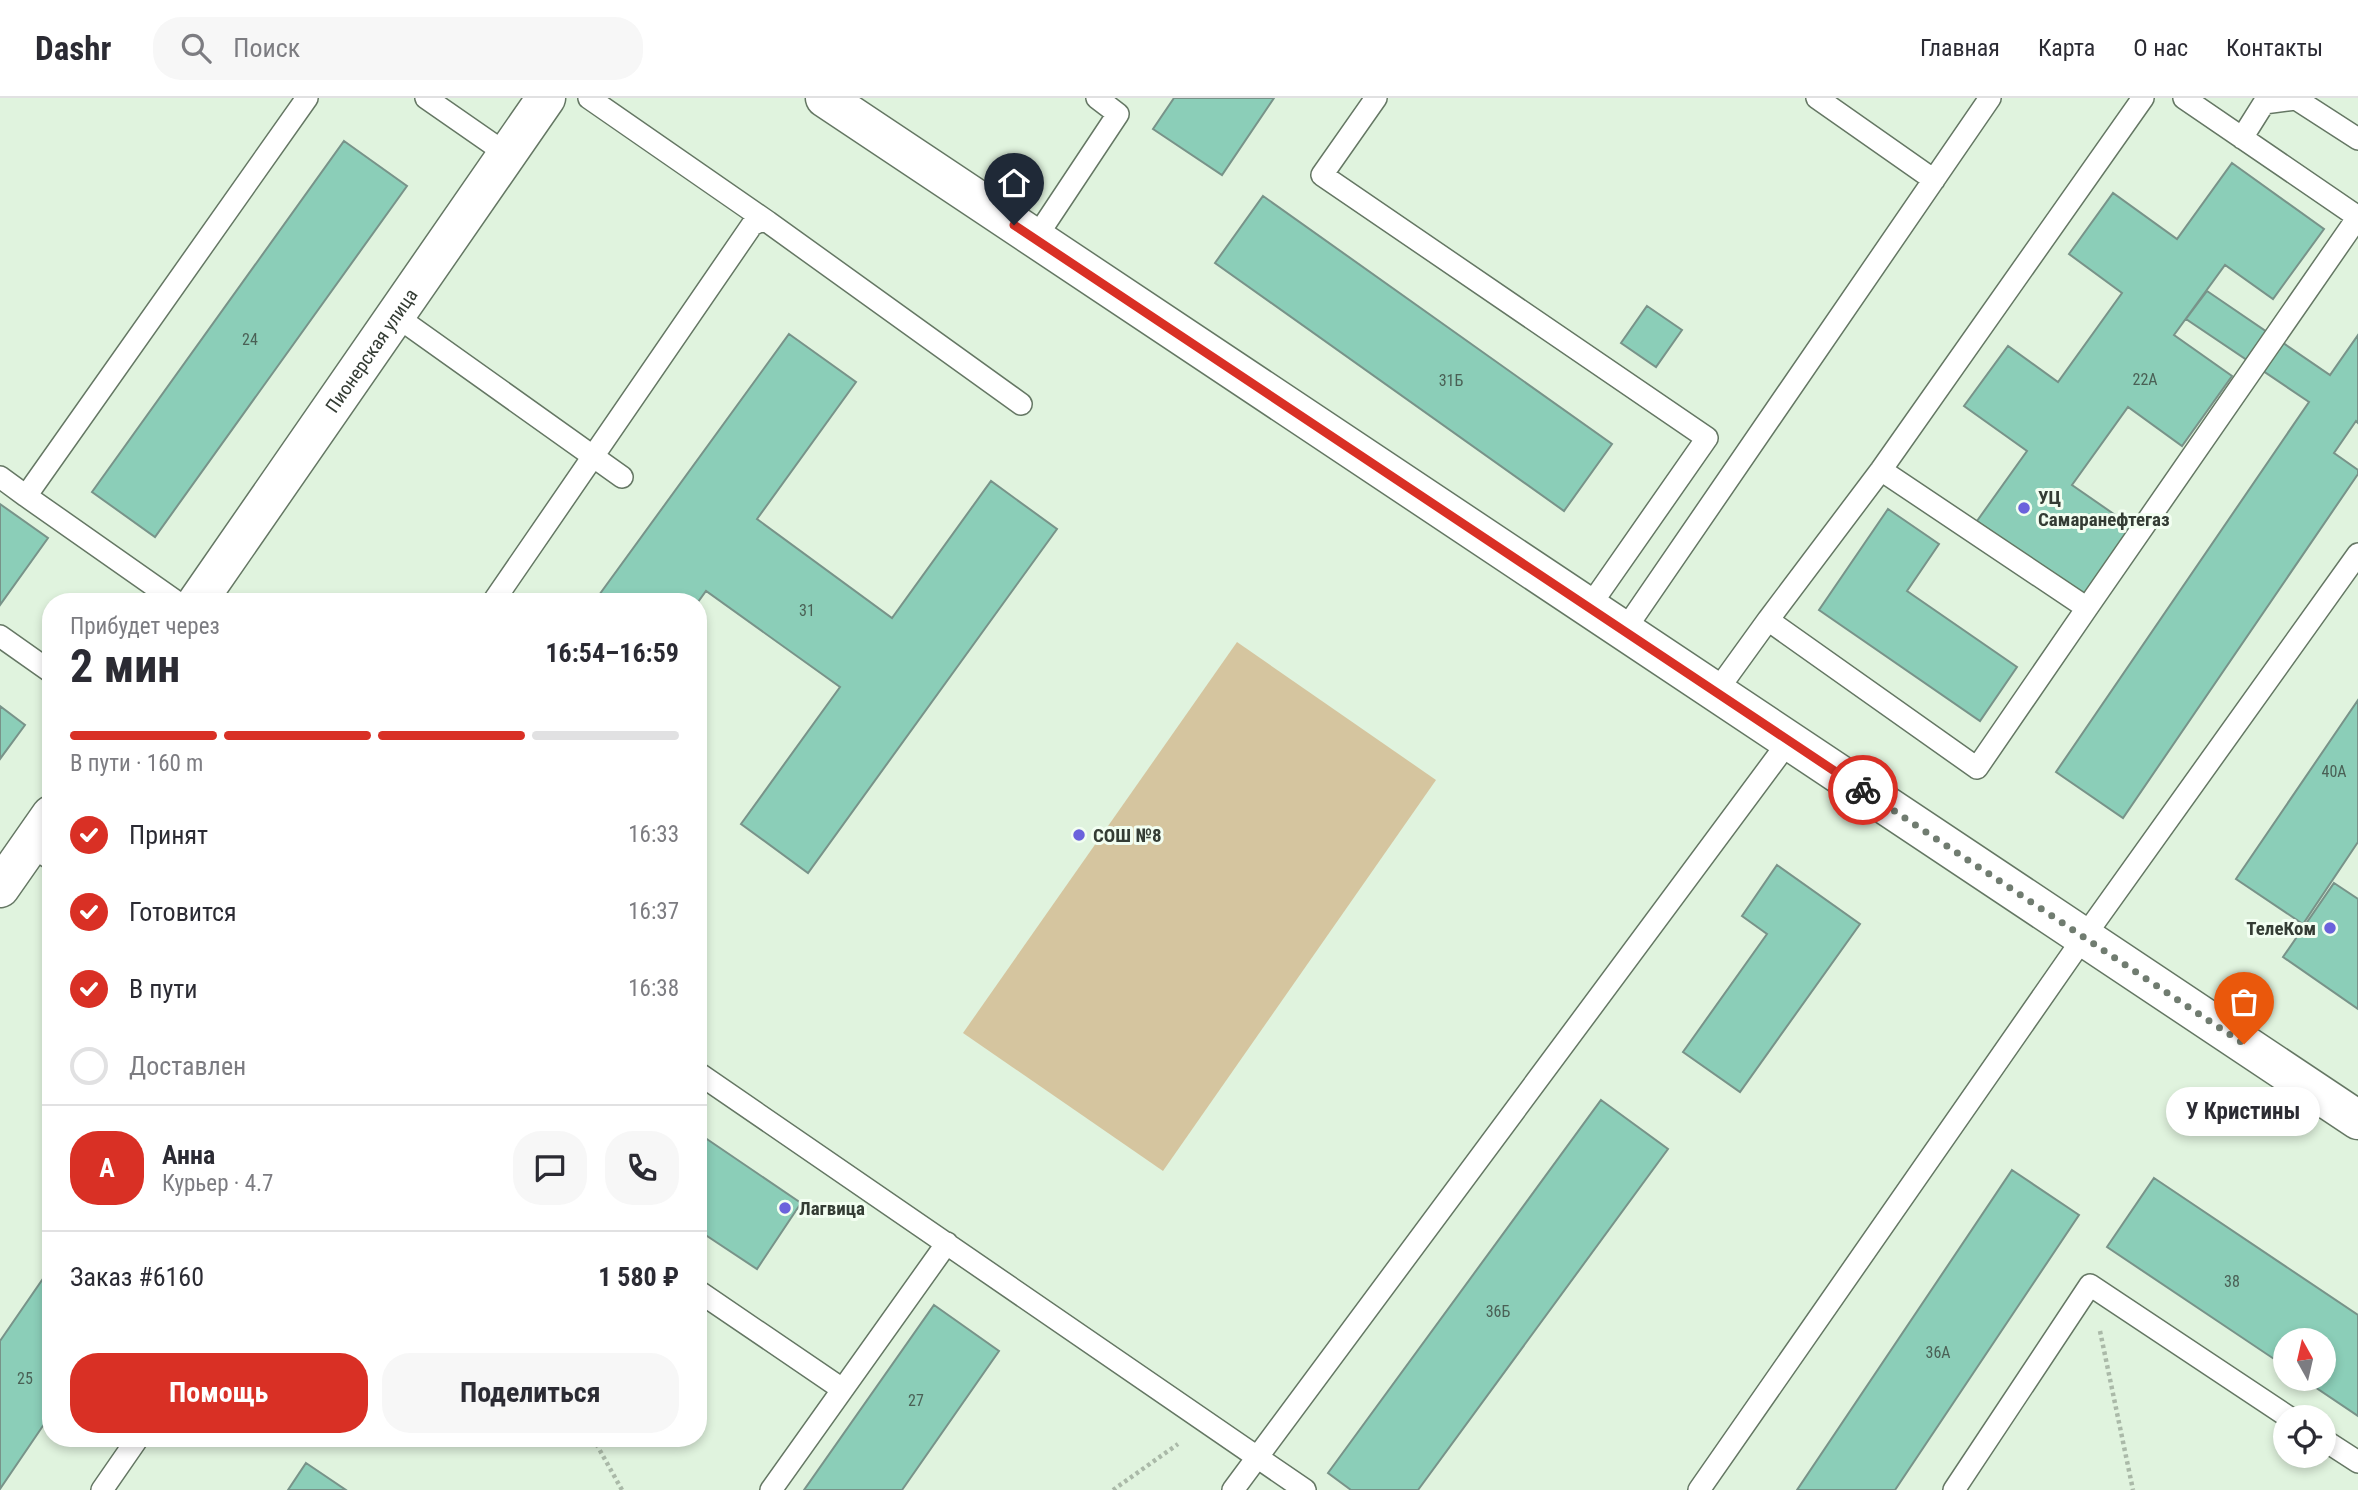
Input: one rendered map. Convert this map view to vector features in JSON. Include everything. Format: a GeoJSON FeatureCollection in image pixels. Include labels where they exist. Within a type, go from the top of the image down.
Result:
{"type":"FeatureCollection","features":[{"type":"Feature","properties":{"kind":"street","name":"Пионерская улица"},"geometry":{"type":"LineString","coordinates":[[203,593],[546,98]]}},
{"type":"Feature","properties":{"kind":"street"},"geometry":{"type":"LineString","coordinates":[[825,98],[2358,1120]]}},
{"type":"Feature","properties":{"kind":"street"},"geometry":{"type":"LineString","coordinates":[[0,888],[42,842]]}},
{"type":"Feature","properties":{"kind":"lane"},"geometry":{"type":"LineString","coordinates":[[26,496],[307,98]]}},
{"type":"Feature","properties":{"kind":"lane"},"geometry":{"type":"LineString","coordinates":[[426,98],[508,155]]}},
{"type":"Feature","properties":{"kind":"lane"},"geometry":{"type":"LineString","coordinates":[[589,98],[768,222],[1021,404]]}},
{"type":"Feature","properties":{"kind":"lane"},"geometry":{"type":"LineString","coordinates":[[1035,239],[1118,114],[1097,98]]}},
{"type":"Feature","properties":{"kind":"lane"},"geometry":{"type":"LineString","coordinates":[[1376,98],[1322,175],[1707,438],[1588,607]]}},
{"type":"Feature","properties":{"kind":"lane"},"geometry":{"type":"LineString","coordinates":[[1817,98],[1934,180]]}},
{"type":"Feature","properties":{"kind":"lane"},"geometry":{"type":"LineString","coordinates":[[1624,631],[1990,98]]}},
{"type":"Feature","properties":{"kind":"lane"},"geometry":{"type":"LineString","coordinates":[[1716,692],[1881,470],[2143,98]]}},
{"type":"Feature","properties":{"kind":"lane"},"geometry":{"type":"LineString","coordinates":[[1768,620],[1977,768],[2358,217],[2184,98]]}},
{"type":"Feature","properties":{"kind":"lane"},"geometry":{"type":"LineString","coordinates":[[2242,138],[2264,103],[2296,99],[2358,139]]}},
{"type":"Feature","properties":{"kind":"lane"},"geometry":{"type":"LineString","coordinates":[[499,593],[752,225],[760,221],[768,222]]}},
{"type":"Feature","properties":{"kind":"lane"},"geometry":{"type":"LineString","coordinates":[[396,316],[622,477]]}},
{"type":"Feature","properties":{"kind":"lane"},"geometry":{"type":"LineString","coordinates":[[1881,470],[2087,608]]}},
{"type":"Feature","properties":{"kind":"lane"},"geometry":{"type":"LineString","coordinates":[[0,477],[164,593]]}},
{"type":"Feature","properties":{"kind":"lane"},"geometry":{"type":"LineString","coordinates":[[1699,1490],[2084,937],[2358,554]]}},
{"type":"Feature","properties":{"kind":"lane"},"geometry":{"type":"LineString","coordinates":[[0,636],[42,666]]}},
{"type":"Feature","properties":{"kind":"lane"},"geometry":{"type":"LineString","coordinates":[[1233,1490],[1788,741]]}},
{"type":"Feature","properties":{"kind":"lane"},"geometry":{"type":"LineString","coordinates":[[707,1079],[1305,1490]]}},
{"type":"Feature","properties":{"kind":"lane"},"geometry":{"type":"LineString","coordinates":[[771,1490],[947,1244]]}},
{"type":"Feature","properties":{"kind":"lane"},"geometry":{"type":"LineString","coordinates":[[1954,1490],[2090,1285],[2273,1407]]}},
{"type":"Feature","properties":{"kind":"lane"},"geometry":{"type":"LineString","coordinates":[[707,1298],[842,1389]]}},
{"type":"Feature","properties":{"kind":"lane"},"geometry":{"type":"LineString","coordinates":[[102,1490],[132,1447]]}},
{"type":"Feature","properties":{"kind":"lane"},"geometry":{"type":"LineString","coordinates":[[2336,1448],[2358,1462]]}},
{"type":"Feature","properties":{"kind":"path"},"geometry":{"type":"LineString","coordinates":[[2090,1285],[2133,1490]]}},
{"type":"Feature","properties":{"kind":"path"},"geometry":{"type":"LineString","coordinates":[[1113,1490],[1178,1444]]}},
{"type":"Feature","properties":{"kind":"path"},"geometry":{"type":"LineString","coordinates":[[598,1447],[622,1490]]}},
{"type":"Feature","properties":{"kind":"shaded area"},"geometry":{"type":"Polygon","coordinates":[[[1237,642],[1436,780],[1163,1171],[963,1033],[1237,642]]]}},
{"type":"Feature","properties":{"kind":"building"},"geometry":{"type":"Polygon","coordinates":[[[1174,98],[1274,98],[1222,175],[1153,129],[1174,98]]]}},
{"type":"Feature","properties":{"kind":"building"},"geometry":{"type":"Polygon","coordinates":[[[344,141],[407,186],[155,537],[92,492],[344,141]]]}},
{"type":"Feature","properties":{"kind":"building"},"geometry":{"type":"Polygon","coordinates":[[[2232,163],[2324,229],[2273,299],[2225,265],[2174,335],[2232,376],[2182,446],[2128,407],[2072,485],[2134,528],[2084,598],[1977,521],[2027,451],[1964,406],[2008,346],[2058,382],[2122,293],[2069,254],[2113,193],[2177,239],[2232,163]]]}},
{"type":"Feature","properties":{"kind":"building"},"geometry":{"type":"Polygon","coordinates":[[[1263,196],[1612,444],[1564,511],[1215,263],[1263,196]]]}},
{"type":"Feature","properties":{"kind":"building"},"geometry":{"type":"Polygon","coordinates":[[[2207,291],[2330,375],[2358,335],[2358,423],[2356,421],[2334,453],[2358,470],[2358,474],[2123,818],[2056,772],[2309,402],[2186,319],[2207,291]]]}},
{"type":"Feature","properties":{"kind":"building"},"geometry":{"type":"Polygon","coordinates":[[[1647,306],[1682,330],[1656,367],[1621,343],[1647,306]]]}},
{"type":"Feature","properties":{"kind":"building"},"geometry":{"type":"Polygon","coordinates":[[[789,334],[856,382],[757,519],[892,618],[991,481],[1057,529],[808,873],[741,824],[840,687],[706,591],[601,593],[789,334]]]}},
{"type":"Feature","properties":{"kind":"building"},"geometry":{"type":"Polygon","coordinates":[[[0,504],[48,538],[0,605],[0,504]]]}},
{"type":"Feature","properties":{"kind":"building"},"geometry":{"type":"Polygon","coordinates":[[[1888,509],[1939,544],[1907,591],[2017,667],[1980,721],[1819,610],[1888,509]]]}},
{"type":"Feature","properties":{"kind":"building"},"geometry":{"type":"Polygon","coordinates":[[[2358,700],[2358,842],[2303,924],[2236,879],[2358,700]]]}},
{"type":"Feature","properties":{"kind":"building"},"geometry":{"type":"Polygon","coordinates":[[[0,706],[25,725],[0,759],[0,706]]]}},
{"type":"Feature","properties":{"kind":"building"},"geometry":{"type":"Polygon","coordinates":[[[1777,865],[1860,924],[1740,1092],[1683,1052],[1767,934],[1742,916],[1777,865]]]}},
{"type":"Feature","properties":{"kind":"building","name":"ТелеКом"},"geometry":{"type":"Polygon","coordinates":[[[2334,883],[2358,899],[2358,1009],[2283,957],[2334,883]]]}},
{"type":"Feature","properties":{"kind":"building"},"geometry":{"type":"Polygon","coordinates":[[[1601,1100],[1668,1149],[1418,1490],[1351,1490],[1328,1473],[1601,1100]]]}},
{"type":"Feature","properties":{"kind":"building"},"geometry":{"type":"Polygon","coordinates":[[[707,1139],[801,1203],[757,1269],[707,1236],[707,1139]]]}},
{"type":"Feature","properties":{"kind":"building"},"geometry":{"type":"Polygon","coordinates":[[[2012,1170],[2079,1215],[1895,1490],[1797,1490],[2012,1170]]]}},
{"type":"Feature","properties":{"kind":"building"},"geometry":{"type":"Polygon","coordinates":[[[2154,1178],[2358,1315],[2358,1416],[2321,1391],[2336,1391],[2336,1328],[2273,1328],[2273,1358],[2107,1247],[2154,1178]]]}},
{"type":"Feature","properties":{"kind":"building"},"geometry":{"type":"Polygon","coordinates":[[[42,1280],[42,1427],[0,1489],[0,1341],[42,1280]]]}},
{"type":"Feature","properties":{"kind":"building"},"geometry":{"type":"Polygon","coordinates":[[[934,1305],[999,1351],[902,1490],[804,1490],[934,1305]]]}},
{"type":"Feature","properties":{"kind":"building"},"geometry":{"type":"Polygon","coordinates":[[[306,1463],[346,1490],[288,1490],[306,1463]]]}},
{"type":"Feature","properties":{"kind":"way so far"},"geometry":{"type":"LineString","coordinates":[[1863,790],[2244,1044]]}},
{"type":"Feature","properties":{"kind":"place","name":"УЦ Самаранефтегаз"},"geometry":{"type":"Point","coordinates":[2024,508]}},
{"type":"Feature","properties":{"kind":"place","name":"СОШ №8"},"geometry":{"type":"Point","coordinates":[1079,835]}},
{"type":"Feature","properties":{"kind":"place","name":"ТелеКом"},"geometry":{"type":"Point","coordinates":[2330,928]}},
{"type":"Feature","properties":{"kind":"place","name":"У Кристины"},"geometry":{"type":"Point","coordinates":[2244,1044]}},
{"type":"Feature","properties":{"kind":"place","name":"Лагвица"},"geometry":{"type":"Point","coordinates":[785,1208]}},
{"type":"Feature","properties":{"kind":"route"},"geometry":{"type":"LineString","coordinates":[[1014,225],[1863,790]]}}]}
